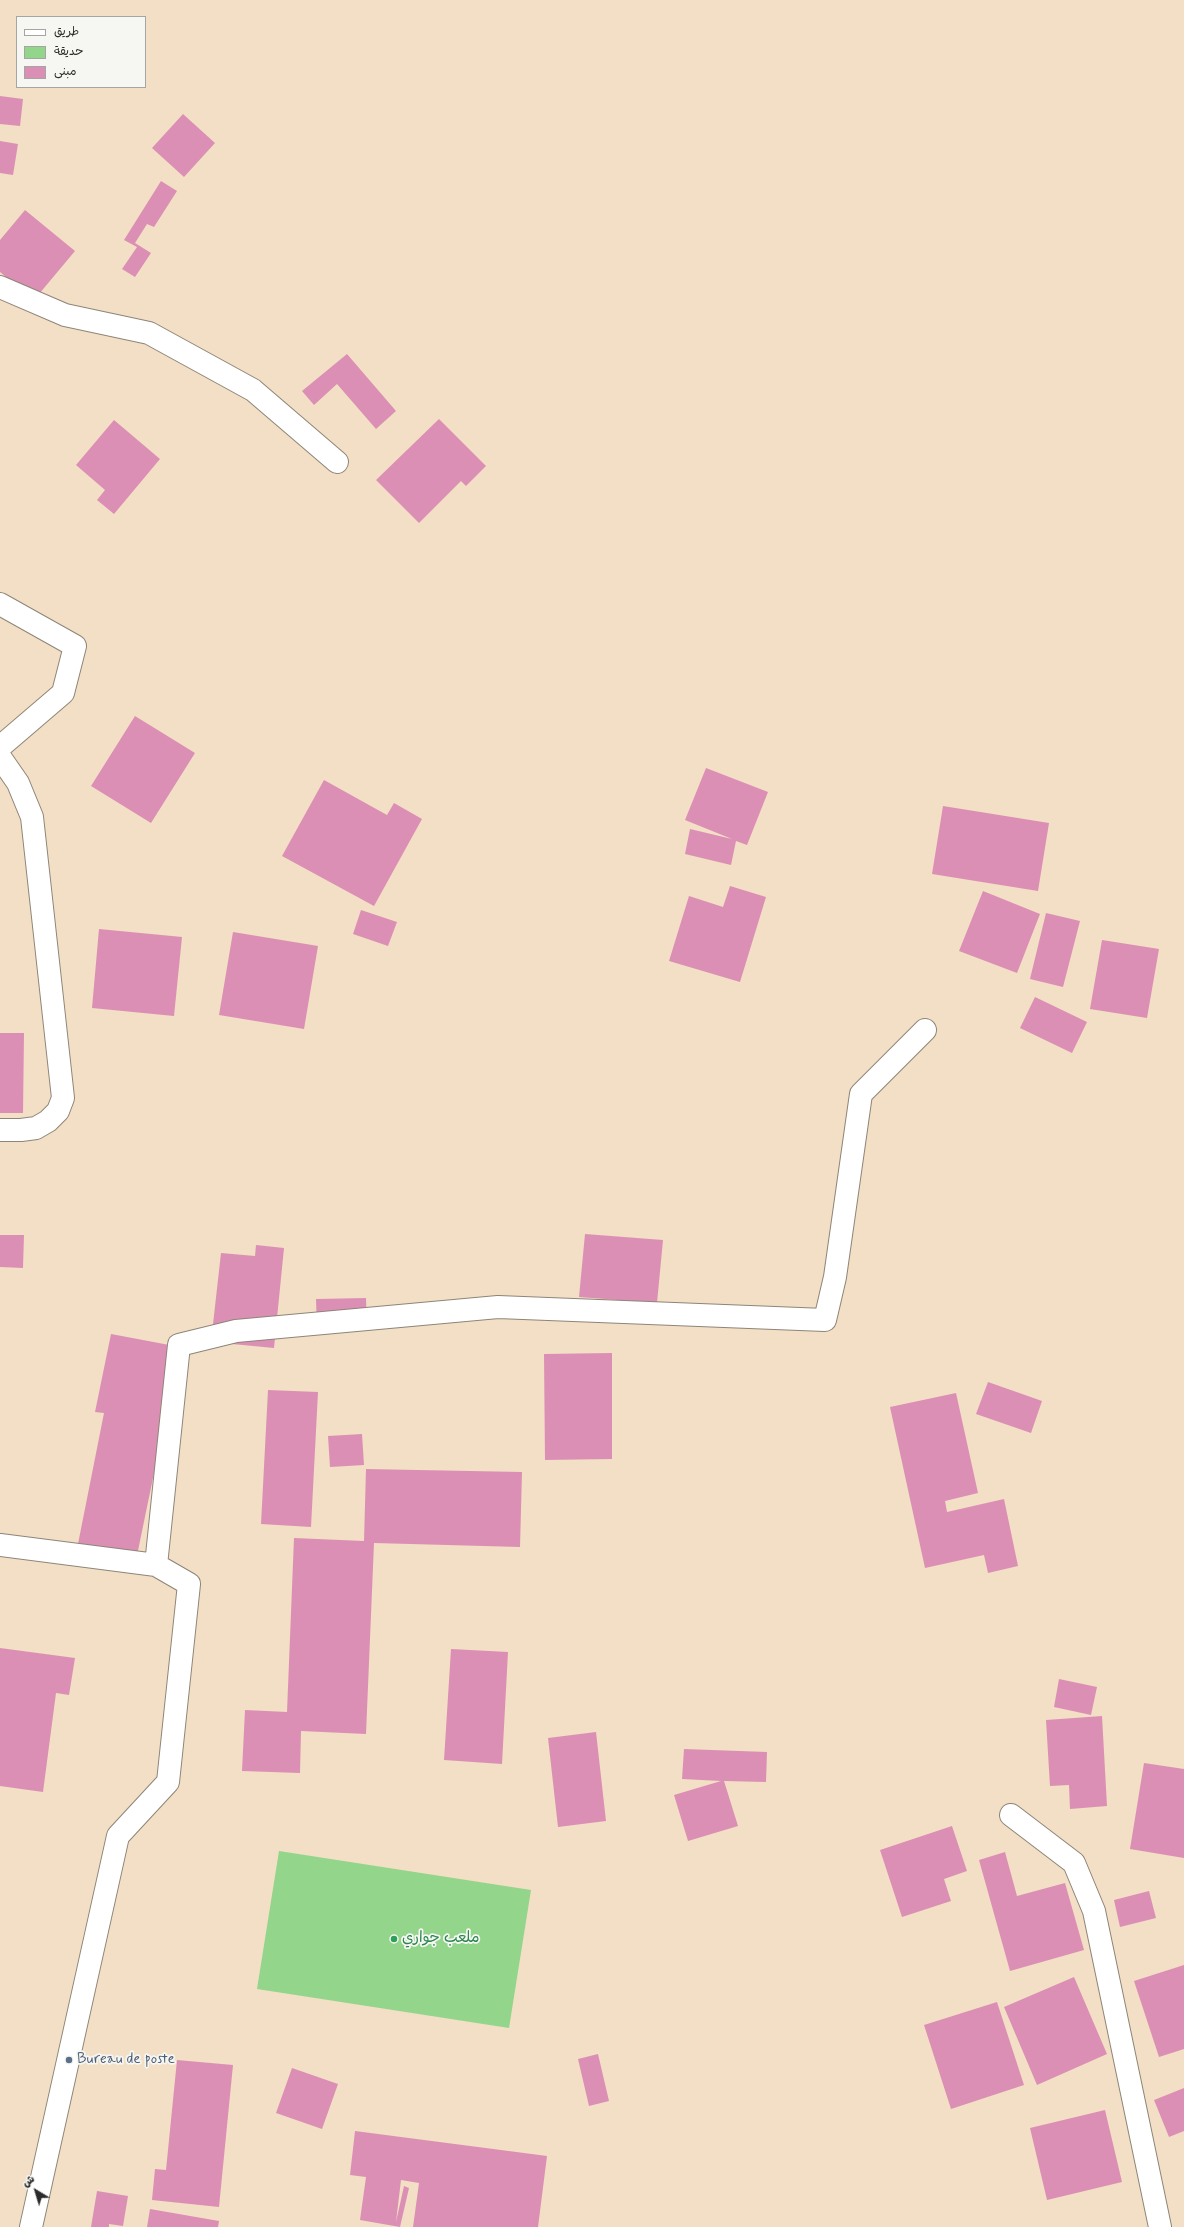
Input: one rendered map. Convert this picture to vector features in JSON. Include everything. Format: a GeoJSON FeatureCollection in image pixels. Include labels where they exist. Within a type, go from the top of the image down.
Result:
{"type":"FeatureCollection","features":[{"type":"Feature","properties":{"kind":"street"},"geometry":{"type":"LineString","coordinates":[[0,287],[65,315],[149,333],[254,390],[337,462]]}},
{"type":"Feature","properties":{"kind":"street"},"geometry":{"type":"LineString","coordinates":[[0,604],[75,646],[63,693],[0,746]]}},
{"type":"Feature","properties":{"kind":"street"},"geometry":{"type":"LineString","coordinates":[[0,757],[18,783],[32,817],[63,1098],[58,1111],[48,1121],[36,1128],[0,1130]]}},
{"type":"Feature","properties":{"kind":"street"},"geometry":{"type":"LineString","coordinates":[[156,1565],[179,1345],[236,1331],[498,1307],[825,1320],[835,1277],[860,1094],[925,1030]]}},
{"type":"Feature","properties":{"kind":"street"},"geometry":{"type":"LineString","coordinates":[[0,1545],[156,1565],[189,1584],[168,1782],[118,1836],[31,2227]]}},
{"type":"Feature","properties":{"kind":"street"},"geometry":{"type":"LineString","coordinates":[[1011,1815],[1074,1863],[1094,1912],[1160,2227]]}},
{"type":"Feature","properties":{"kind":"green space","name":"ملعب جواري"},"geometry":{"type":"Polygon","coordinates":[[[279,1851],[531,1890],[509,2028],[257,1989],[279,1851]]]}},
{"type":"Feature","properties":{"kind":"building"},"geometry":{"type":"Polygon","coordinates":[[[0,96],[23,99],[20,126],[0,124],[0,96]]]}},
{"type":"Feature","properties":{"kind":"building"},"geometry":{"type":"Polygon","coordinates":[[[183,114],[215,143],[184,177],[152,148],[183,114]]]}},
{"type":"Feature","properties":{"kind":"building"},"geometry":{"type":"Polygon","coordinates":[[[0,141],[18,144],[13,175],[0,173],[0,141]]]}},
{"type":"Feature","properties":{"kind":"building"},"geometry":{"type":"Polygon","coordinates":[[[161,181],[177,191],[154,227],[147,224],[135,243],[151,253],[135,277],[122,269],[137,247],[124,240],[161,181]]]}},
{"type":"Feature","properties":{"kind":"building"},"geometry":{"type":"Polygon","coordinates":[[[25,210],[75,251],[34,300],[0,272],[0,240],[25,210]]]}},
{"type":"Feature","properties":{"kind":"building"},"geometry":{"type":"Polygon","coordinates":[[[347,354],[396,411],[376,429],[337,384],[314,405],[302,391],[347,354]]]}},
{"type":"Feature","properties":{"kind":"building"},"geometry":{"type":"Polygon","coordinates":[[[439,419],[486,466],[466,486],[461,481],[419,523],[376,480],[439,419]]]}},
{"type":"Feature","properties":{"kind":"building"},"geometry":{"type":"Polygon","coordinates":[[[114,420],[160,459],[114,514],[97,500],[105,490],[76,465],[114,420]]]}},
{"type":"Feature","properties":{"kind":"building"},"geometry":{"type":"Polygon","coordinates":[[[135,716],[195,753],[151,823],[91,786],[135,716]]]}},
{"type":"Feature","properties":{"kind":"building"},"geometry":{"type":"Polygon","coordinates":[[[706,768],[768,792],[747,845],[736,841],[731,865],[685,854],[690,829],[732,839],[685,820],[706,768]]]}},
{"type":"Feature","properties":{"kind":"building"},"geometry":{"type":"Polygon","coordinates":[[[324,780],[387,815],[394,803],[422,819],[374,906],[282,856],[324,780]]]}},
{"type":"Feature","properties":{"kind":"building"},"geometry":{"type":"Polygon","coordinates":[[[943,806],[1049,823],[1038,891],[932,874],[943,806]]]}},
{"type":"Feature","properties":{"kind":"building"},"geometry":{"type":"Polygon","coordinates":[[[730,886],[766,897],[740,982],[669,961],[689,896],[723,907],[730,886]]]}},
{"type":"Feature","properties":{"kind":"building"},"geometry":{"type":"Polygon","coordinates":[[[983,891],[1040,914],[1017,973],[959,951],[983,891]]]}},
{"type":"Feature","properties":{"kind":"building"},"geometry":{"type":"Polygon","coordinates":[[[361,910],[397,922],[388,946],[353,934],[361,910]]]}},
{"type":"Feature","properties":{"kind":"building"},"geometry":{"type":"Polygon","coordinates":[[[1046,913],[1080,921],[1063,987],[1030,979],[1046,913]]]}},
{"type":"Feature","properties":{"kind":"building"},"geometry":{"type":"Polygon","coordinates":[[[99,929],[182,937],[174,1016],[92,1008],[99,929]]]}},
{"type":"Feature","properties":{"kind":"building"},"geometry":{"type":"Polygon","coordinates":[[[233,932],[318,946],[304,1029],[219,1015],[233,932]]]}},
{"type":"Feature","properties":{"kind":"building"},"geometry":{"type":"Polygon","coordinates":[[[1102,940],[1159,949],[1147,1018],[1090,1009],[1102,940]]]}},
{"type":"Feature","properties":{"kind":"building"},"geometry":{"type":"Polygon","coordinates":[[[1035,997],[1087,1022],[1072,1053],[1020,1028],[1035,997]]]}},
{"type":"Feature","properties":{"kind":"building"},"geometry":{"type":"Polygon","coordinates":[[[0,1033],[24,1033],[23,1113],[0,1113],[0,1033]]]}},
{"type":"Feature","properties":{"kind":"building"},"geometry":{"type":"Polygon","coordinates":[[[585,1234],[663,1240],[657,1303],[579,1297],[585,1234]]]}},
{"type":"Feature","properties":{"kind":"building"},"geometry":{"type":"Polygon","coordinates":[[[0,1235],[24,1235],[23,1268],[0,1267],[0,1235]]]}},
{"type":"Feature","properties":{"kind":"building"},"geometry":{"type":"Polygon","coordinates":[[[256,1245],[284,1248],[274,1348],[211,1342],[221,1253],[255,1256],[256,1245]]]}},
{"type":"Feature","properties":{"kind":"building"},"geometry":{"type":"Polygon","coordinates":[[[366,1298],[367,1330],[317,1331],[316,1299],[366,1298]]]}},
{"type":"Feature","properties":{"kind":"building"},"geometry":{"type":"Polygon","coordinates":[[[111,1334],[180,1347],[134,1570],[75,1559],[104,1413],[95,1412],[111,1334]]]}},
{"type":"Feature","properties":{"kind":"building"},"geometry":{"type":"Polygon","coordinates":[[[612,1353],[612,1459],[545,1460],[544,1354],[612,1353]]]}},
{"type":"Feature","properties":{"kind":"building"},"geometry":{"type":"Polygon","coordinates":[[[988,1382],[1042,1401],[1031,1433],[976,1414],[988,1382]]]}},
{"type":"Feature","properties":{"kind":"building"},"geometry":{"type":"Polygon","coordinates":[[[268,1390],[318,1392],[311,1527],[261,1524],[268,1390]]]}},
{"type":"Feature","properties":{"kind":"building"},"geometry":{"type":"Polygon","coordinates":[[[956,1393],[978,1493],[945,1501],[947,1512],[1004,1499],[1018,1566],[988,1573],[984,1555],[925,1568],[890,1407],[956,1393]]]}},
{"type":"Feature","properties":{"kind":"building"},"geometry":{"type":"Polygon","coordinates":[[[362,1434],[364,1465],[330,1467],[328,1436],[362,1434]]]}},
{"type":"Feature","properties":{"kind":"building"},"geometry":{"type":"Polygon","coordinates":[[[366,1469],[522,1472],[520,1547],[374,1543],[366,1734],[301,1731],[300,1773],[242,1771],[245,1710],[287,1712],[294,1538],[364,1541],[366,1469]]]}},
{"type":"Feature","properties":{"kind":"building"},"geometry":{"type":"Polygon","coordinates":[[[0,1648],[75,1658],[69,1695],[56,1693],[43,1792],[0,1786],[0,1648]]]}},
{"type":"Feature","properties":{"kind":"building"},"geometry":{"type":"Polygon","coordinates":[[[451,1649],[508,1652],[502,1764],[444,1760],[451,1649]]]}},
{"type":"Feature","properties":{"kind":"building"},"geometry":{"type":"Polygon","coordinates":[[[1059,1679],[1097,1687],[1091,1715],[1054,1707],[1059,1679]]]}},
{"type":"Feature","properties":{"kind":"building"},"geometry":{"type":"Polygon","coordinates":[[[1102,1716],[1107,1806],[1070,1809],[1069,1785],[1050,1786],[1046,1720],[1102,1716]]]}},
{"type":"Feature","properties":{"kind":"building"},"geometry":{"type":"Polygon","coordinates":[[[596,1732],[606,1821],[558,1827],[548,1738],[596,1732]]]}},
{"type":"Feature","properties":{"kind":"building"},"geometry":{"type":"Polygon","coordinates":[[[684,1749],[767,1752],[766,1782],[724,1781],[738,1826],[688,1841],[674,1795],[721,1781],[682,1779],[684,1749]]]}},
{"type":"Feature","properties":{"kind":"building"},"geometry":{"type":"Polygon","coordinates":[[[1144,1763],[1184,1769],[1184,1858],[1130,1849],[1144,1763]]]}},
{"type":"Feature","properties":{"kind":"building"},"geometry":{"type":"Polygon","coordinates":[[[952,1826],[967,1871],[944,1879],[951,1901],[902,1917],[880,1850],[952,1826]]]}},
{"type":"Feature","properties":{"kind":"building"},"geometry":{"type":"Polygon","coordinates":[[[1005,1852],[1017,1896],[1065,1883],[1084,1950],[1010,1971],[979,1860],[1005,1852]]]}},
{"type":"Feature","properties":{"kind":"building"},"geometry":{"type":"Polygon","coordinates":[[[1149,1891],[1156,1918],[1120,1927],[1114,1900],[1149,1891]]]}},
{"type":"Feature","properties":{"kind":"building"},"geometry":{"type":"Polygon","coordinates":[[[1184,1965],[1184,2049],[1159,2057],[1134,1981],[1184,1965]]]}},
{"type":"Feature","properties":{"kind":"building"},"geometry":{"type":"Polygon","coordinates":[[[1074,1977],[1107,2054],[1037,2085],[1004,2007],[1074,1977]]]}},
{"type":"Feature","properties":{"kind":"building"},"geometry":{"type":"Polygon","coordinates":[[[997,2002],[1024,2085],[951,2109],[924,2025],[997,2002]]]}},
{"type":"Feature","properties":{"kind":"building"},"geometry":{"type":"Polygon","coordinates":[[[598,2054],[609,2101],[589,2106],[578,2059],[598,2054]]]}},
{"type":"Feature","properties":{"kind":"building"},"geometry":{"type":"Polygon","coordinates":[[[177,2060],[233,2065],[219,2207],[152,2200],[155,2169],[166,2170],[177,2060]]]}},
{"type":"Feature","properties":{"kind":"building"},"geometry":{"type":"Polygon","coordinates":[[[292,2068],[338,2084],[322,2129],[276,2113],[292,2068]]]}},
{"type":"Feature","properties":{"kind":"building"},"geometry":{"type":"Polygon","coordinates":[[[1184,2088],[1184,2131],[1169,2137],[1154,2100],[1184,2088]]]}},
{"type":"Feature","properties":{"kind":"building"},"geometry":{"type":"Polygon","coordinates":[[[1105,2110],[1122,2182],[1047,2200],[1030,2128],[1105,2110]]]}},
{"type":"Feature","properties":{"kind":"building"},"geometry":{"type":"Polygon","coordinates":[[[355,2131],[547,2156],[538,2227],[413,2227],[419,2183],[401,2180],[396,2222],[404,2186],[409,2188],[400,2227],[360,2220],[366,2177],[350,2175],[355,2131]]]}},
{"type":"Feature","properties":{"kind":"building"},"geometry":{"type":"Polygon","coordinates":[[[97,2191],[128,2196],[123,2226],[109,2224],[109,2227],[91,2227],[97,2191]]]}},
{"type":"Feature","properties":{"kind":"building"},"geometry":{"type":"Polygon","coordinates":[[[150,2209],[219,2221],[218,2227],[147,2227],[150,2209]]]}},
{"type":"Feature","properties":{"kind":"place","name":"ملعب جواري"},"geometry":{"type":"Point","coordinates":[394,1939]}},
{"type":"Feature","properties":{"kind":"place","name":"Bureau de poste"},"geometry":{"type":"Point","coordinates":[69,2060]}}]}
